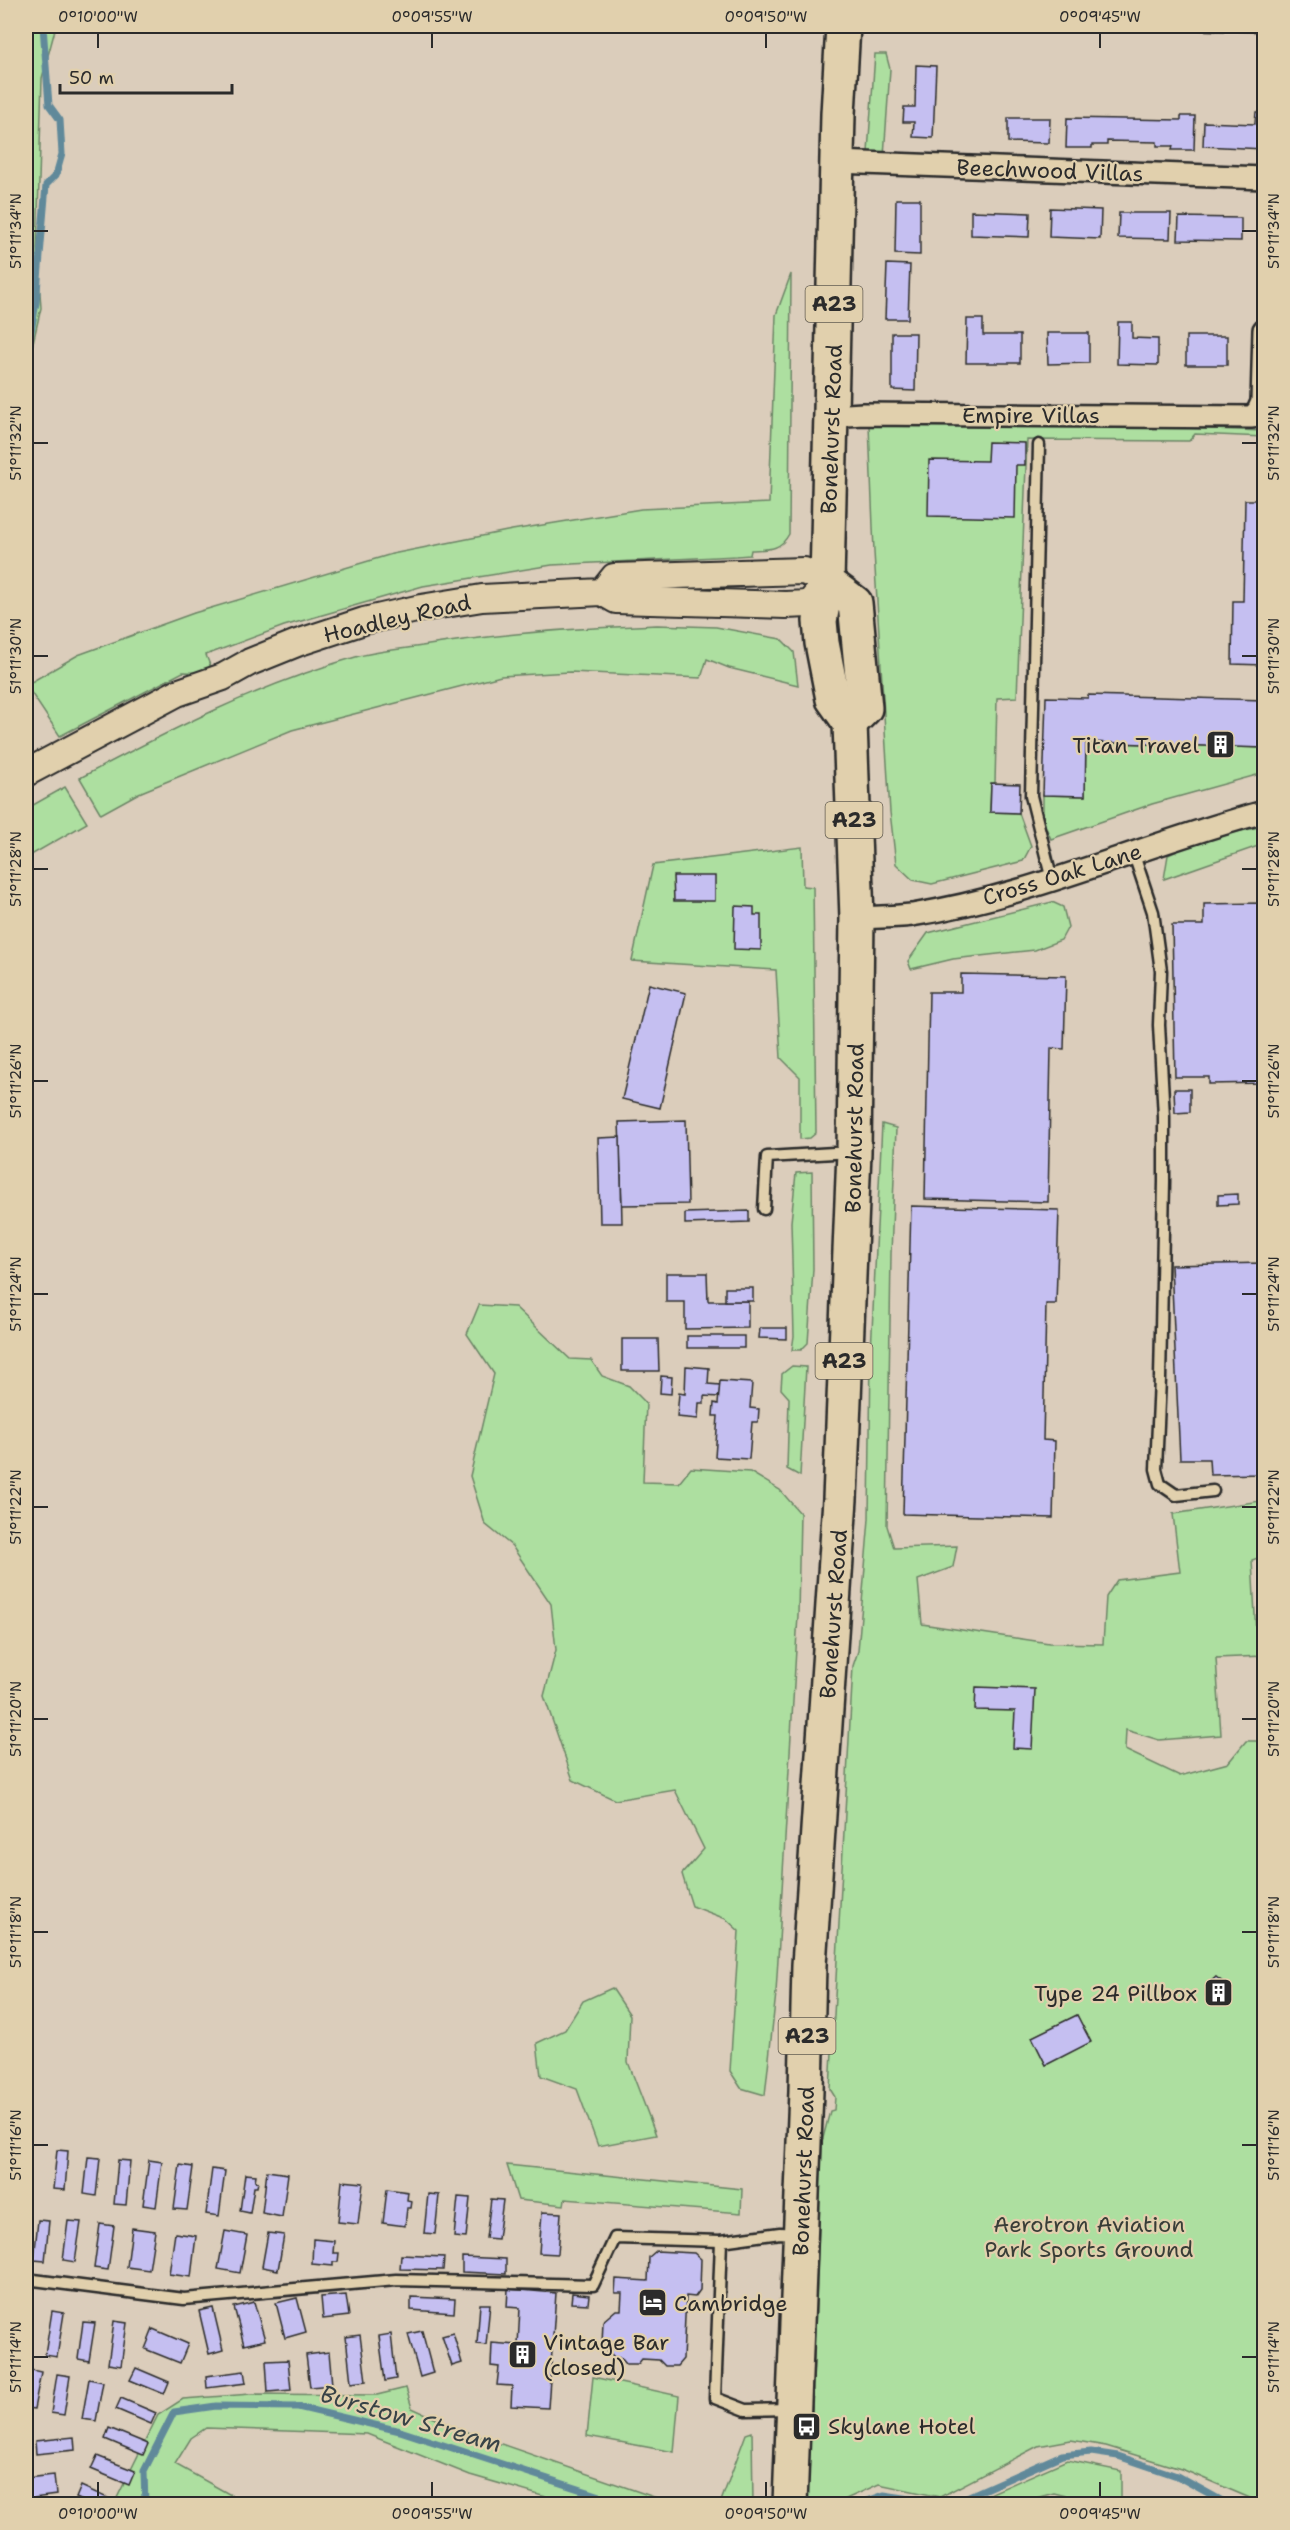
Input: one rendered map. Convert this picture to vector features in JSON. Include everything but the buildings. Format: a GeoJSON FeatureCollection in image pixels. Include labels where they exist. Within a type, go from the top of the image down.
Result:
{"type":"FeatureCollection","features":[{"type":"Feature","properties":{"kind":"main road","name":"Bonehurst Road"},"geometry":{"type":"LineString","coordinates":[[790,2505],[801,2234],[808,1965],[840,1499],[855,1152],[857,918],[850,723],[833,699],[820,621],[827,582],[836,162],[843,26]]}},
{"type":"Feature","properties":{"kind":"street","name":"Beechwood Villas"},"geometry":{"type":"LineString","coordinates":[[836,162],[1264,178]]}},
{"type":"Feature","properties":{"kind":"street","name":"Empire Villas"},"geometry":{"type":"LineString","coordinates":[[831,416],[863,414],[1252,417],[1262,402],[1264,330]]}},
{"type":"Feature","properties":{"kind":"street","name":"Hoadley Road"},"geometry":{"type":"LineString","coordinates":[[26,773],[177,693],[223,677],[250,662],[297,643],[364,621],[421,608],[482,598],[602,592],[614,578],[804,571],[827,582]]}},
{"type":"Feature","properties":{"kind":"street"},"geometry":{"type":"LineString","coordinates":[[602,592],[616,600],[809,604],[827,582]]}},
{"type":"Feature","properties":{"kind":"street","name":"Cross Oak Lane"},"geometry":{"type":"LineString","coordinates":[[857,918],[910,915],[963,905],[1052,880],[1132,852],[1264,812]]}},
{"type":"Feature","properties":{"kind":"lane"},"geometry":{"type":"LineString","coordinates":[[1040,445],[1031,796],[1052,880]]}},
{"type":"Feature","properties":{"kind":"lane"},"geometry":{"type":"LineString","coordinates":[[1132,852],[1153,912],[1161,971],[1159,1025],[1164,1117],[1164,1182],[1156,1469],[1160,1484],[1176,1495],[1213,1491]]}},
{"type":"Feature","properties":{"kind":"lane"},"geometry":{"type":"LineString","coordinates":[[764,1209],[767,1157],[855,1152]]}},
{"type":"Feature","properties":{"kind":"lane"},"geometry":{"type":"LineString","coordinates":[[26,2279],[184,2299],[396,2280],[593,2285],[615,2238],[722,2241],[780,2233],[801,2234]]}},
{"type":"Feature","properties":{"kind":"lane"},"geometry":{"type":"LineString","coordinates":[[722,2241],[715,2398],[747,2410],[794,2409]]}},
{"type":"Feature","properties":{"kind":"green space"},"geometry":{"type":"Polygon","coordinates":[[[26,26],[56,26],[42,78],[37,248],[41,308],[26,373],[26,26]]]}},
{"type":"Feature","properties":{"kind":"green space"},"geometry":{"type":"Polygon","coordinates":[[[875,54],[886,54],[890,69],[884,156],[868,152],[875,54]]]}},
{"type":"Feature","properties":{"kind":"green space"},"geometry":{"type":"Polygon","coordinates":[[[791,274],[789,534],[782,544],[768,549],[751,550],[750,555],[552,565],[423,586],[284,626],[206,655],[213,673],[183,672],[60,736],[26,685],[78,655],[194,613],[392,554],[512,530],[641,509],[769,503],[776,315],[791,274]]]}},
{"type":"Feature","properties":{"kind":"green space"},"geometry":{"type":"Polygon","coordinates":[[[869,425],[1158,427],[1264,431],[1264,437],[1195,434],[1189,441],[1027,440],[1017,697],[997,698],[995,783],[991,784],[990,812],[1019,813],[1031,846],[1023,861],[932,884],[913,880],[896,864],[890,812],[874,552],[869,425]]]}},
{"type":"Feature","properties":{"kind":"green space"},"geometry":{"type":"Polygon","coordinates":[[[657,625],[716,627],[781,639],[794,652],[798,685],[729,668],[707,659],[701,678],[570,672],[501,676],[292,730],[139,793],[101,814],[80,778],[251,694],[322,667],[359,656],[510,634],[657,625]]]}},
{"type":"Feature","properties":{"kind":"green space"},"geometry":{"type":"Polygon","coordinates":[[[1086,742],[1264,748],[1264,773],[1152,804],[1051,839],[1043,821],[1043,795],[1085,796],[1086,742]]]}},
{"type":"Feature","properties":{"kind":"green space"},"geometry":{"type":"Polygon","coordinates":[[[65,787],[87,823],[26,858],[26,809],[65,787]]]}},
{"type":"Feature","properties":{"kind":"green space"},"geometry":{"type":"Polygon","coordinates":[[[1264,826],[1264,844],[1164,879],[1168,855],[1204,839],[1264,826]]]}},
{"type":"Feature","properties":{"kind":"green space"},"geometry":{"type":"Polygon","coordinates":[[[802,847],[803,886],[813,887],[816,1133],[810,1138],[800,1139],[800,1077],[781,1058],[776,970],[632,961],[653,865],[802,847]]]}},
{"type":"Feature","properties":{"kind":"green space"},"geometry":{"type":"Polygon","coordinates":[[[1052,902],[1063,907],[1068,927],[1061,940],[1035,950],[953,959],[911,969],[908,961],[928,933],[1052,902]]]}},
{"type":"Feature","properties":{"kind":"green space","name":"Aerotron Aviation Park Sports Ground"},"geometry":{"type":"Polygon","coordinates":[[[882,1124],[896,1128],[891,1254],[887,1526],[894,1548],[957,1546],[953,1567],[918,1580],[922,1624],[1049,1643],[1103,1644],[1106,1597],[1117,1580],[1180,1572],[1173,1514],[1260,1501],[1261,1557],[1252,1560],[1256,1634],[1264,1635],[1264,1656],[1216,1658],[1221,1735],[1159,1740],[1126,1730],[1125,1750],[1180,1776],[1228,1763],[1246,1741],[1264,1741],[1264,2504],[1184,2470],[1106,2446],[1071,2440],[1038,2446],[940,2497],[879,2484],[835,2504],[806,2504],[805,2481],[812,2409],[822,2142],[830,2111],[834,2110],[835,2097],[830,2089],[853,1666],[858,1651],[869,1519],[871,1352],[882,1124]],[[1216,1977],[1207,1985],[1206,1996],[1215,2004],[1226,2002],[1232,1989],[1216,1977]],[[1077,2015],[1032,2037],[1046,2065],[1090,2042],[1077,2015]]]}},
{"type":"Feature","properties":{"kind":"green space"},"geometry":{"type":"Polygon","coordinates":[[[812,1172],[813,1269],[808,1343],[801,1350],[792,1350],[794,1336],[791,1222],[796,1173],[812,1172]]]}},
{"type":"Feature","properties":{"kind":"green space"},"geometry":{"type":"Polygon","coordinates":[[[479,1305],[515,1307],[570,1359],[591,1360],[602,1376],[629,1386],[646,1403],[643,1482],[679,1483],[691,1468],[750,1472],[780,1490],[800,1513],[798,1615],[776,1993],[765,2095],[741,2088],[730,2071],[739,1931],[726,1919],[692,1906],[682,1874],[704,1849],[675,1790],[615,1800],[573,1780],[544,1696],[556,1650],[551,1604],[512,1546],[485,1524],[470,1476],[494,1374],[467,1334],[479,1305]]]}},
{"type":"Feature","properties":{"kind":"green space"},"geometry":{"type":"Polygon","coordinates":[[[792,1366],[806,1367],[800,1476],[787,1469],[789,1398],[781,1389],[782,1374],[792,1366]]]}},
{"type":"Feature","properties":{"kind":"green space"},"geometry":{"type":"Polygon","coordinates":[[[612,1988],[630,2015],[628,2062],[656,2135],[598,2146],[577,2089],[541,2076],[537,2043],[565,2030],[583,2001],[612,1988]]]}},
{"type":"Feature","properties":{"kind":"green space"},"geometry":{"type":"Polygon","coordinates":[[[507,2165],[742,2189],[741,2213],[565,2199],[564,2205],[518,2200],[507,2165]]]}},
{"type":"Feature","properties":{"kind":"green space"},"geometry":{"type":"Polygon","coordinates":[[[593,2377],[679,2396],[674,2452],[587,2436],[593,2377]]]}},
{"type":"Feature","properties":{"kind":"green space"},"geometry":{"type":"Polygon","coordinates":[[[406,2388],[412,2408],[458,2429],[674,2504],[570,2504],[470,2475],[367,2434],[206,2428],[191,2438],[175,2464],[247,2504],[114,2504],[158,2415],[183,2399],[251,2394],[377,2395],[406,2388]]]}},
{"type":"Feature","properties":{"kind":"green space"},"geometry":{"type":"Polygon","coordinates":[[[752,2432],[753,2504],[720,2504],[746,2434],[752,2432]]]}},
{"type":"Feature","properties":{"kind":"green space"},"geometry":{"type":"Polygon","coordinates":[[[1067,2460],[1121,2471],[1121,2504],[1098,2504],[1054,2493],[1014,2504],[967,2504],[1067,2460]]]}},
{"type":"Feature","properties":{"kind":"waterway"},"geometry":{"type":"LineString","coordinates":[[26,398],[28,348],[36,303],[46,185],[56,175],[62,154],[60,120],[49,105],[43,26]]}},
{"type":"Feature","properties":{"kind":"waterway","name":"Burstow Stream"},"geometry":{"type":"LineString","coordinates":[[145,2504],[144,2471],[174,2412],[216,2406],[298,2407],[400,2431],[625,2504]]}},
{"type":"Feature","properties":{"kind":"waterway","name":"Burstow Stream"},"geometry":{"type":"LineString","coordinates":[[951,2504],[1062,2455],[1091,2452],[1118,2456],[1177,2476],[1228,2504]]}},
{"type":"Feature","properties":{"kind":"waterway","name":"Burstow Stream"},"geometry":{"type":"LineString","coordinates":[[859,2504],[884,2495],[945,2504]]}},
{"type":"Feature","properties":{"kind":"place","name":"Titan Travel"},"geometry":{"type":"Point","coordinates":[1220,745]}},
{"type":"Feature","properties":{"kind":"place","name":"Type 24 Pillbox"},"geometry":{"type":"Point","coordinates":[1218,1993]}},
{"type":"Feature","properties":{"kind":"place","name":"Cambridge"},"geometry":{"type":"Point","coordinates":[653,2303]}},
{"type":"Feature","properties":{"kind":"place","name":"Vintage Bar (closed)"},"geometry":{"type":"Point","coordinates":[522,2355]}},
{"type":"Feature","properties":{"kind":"place","name":"Skylane Hotel"},"geometry":{"type":"Point","coordinates":[807,2426]}}]}
